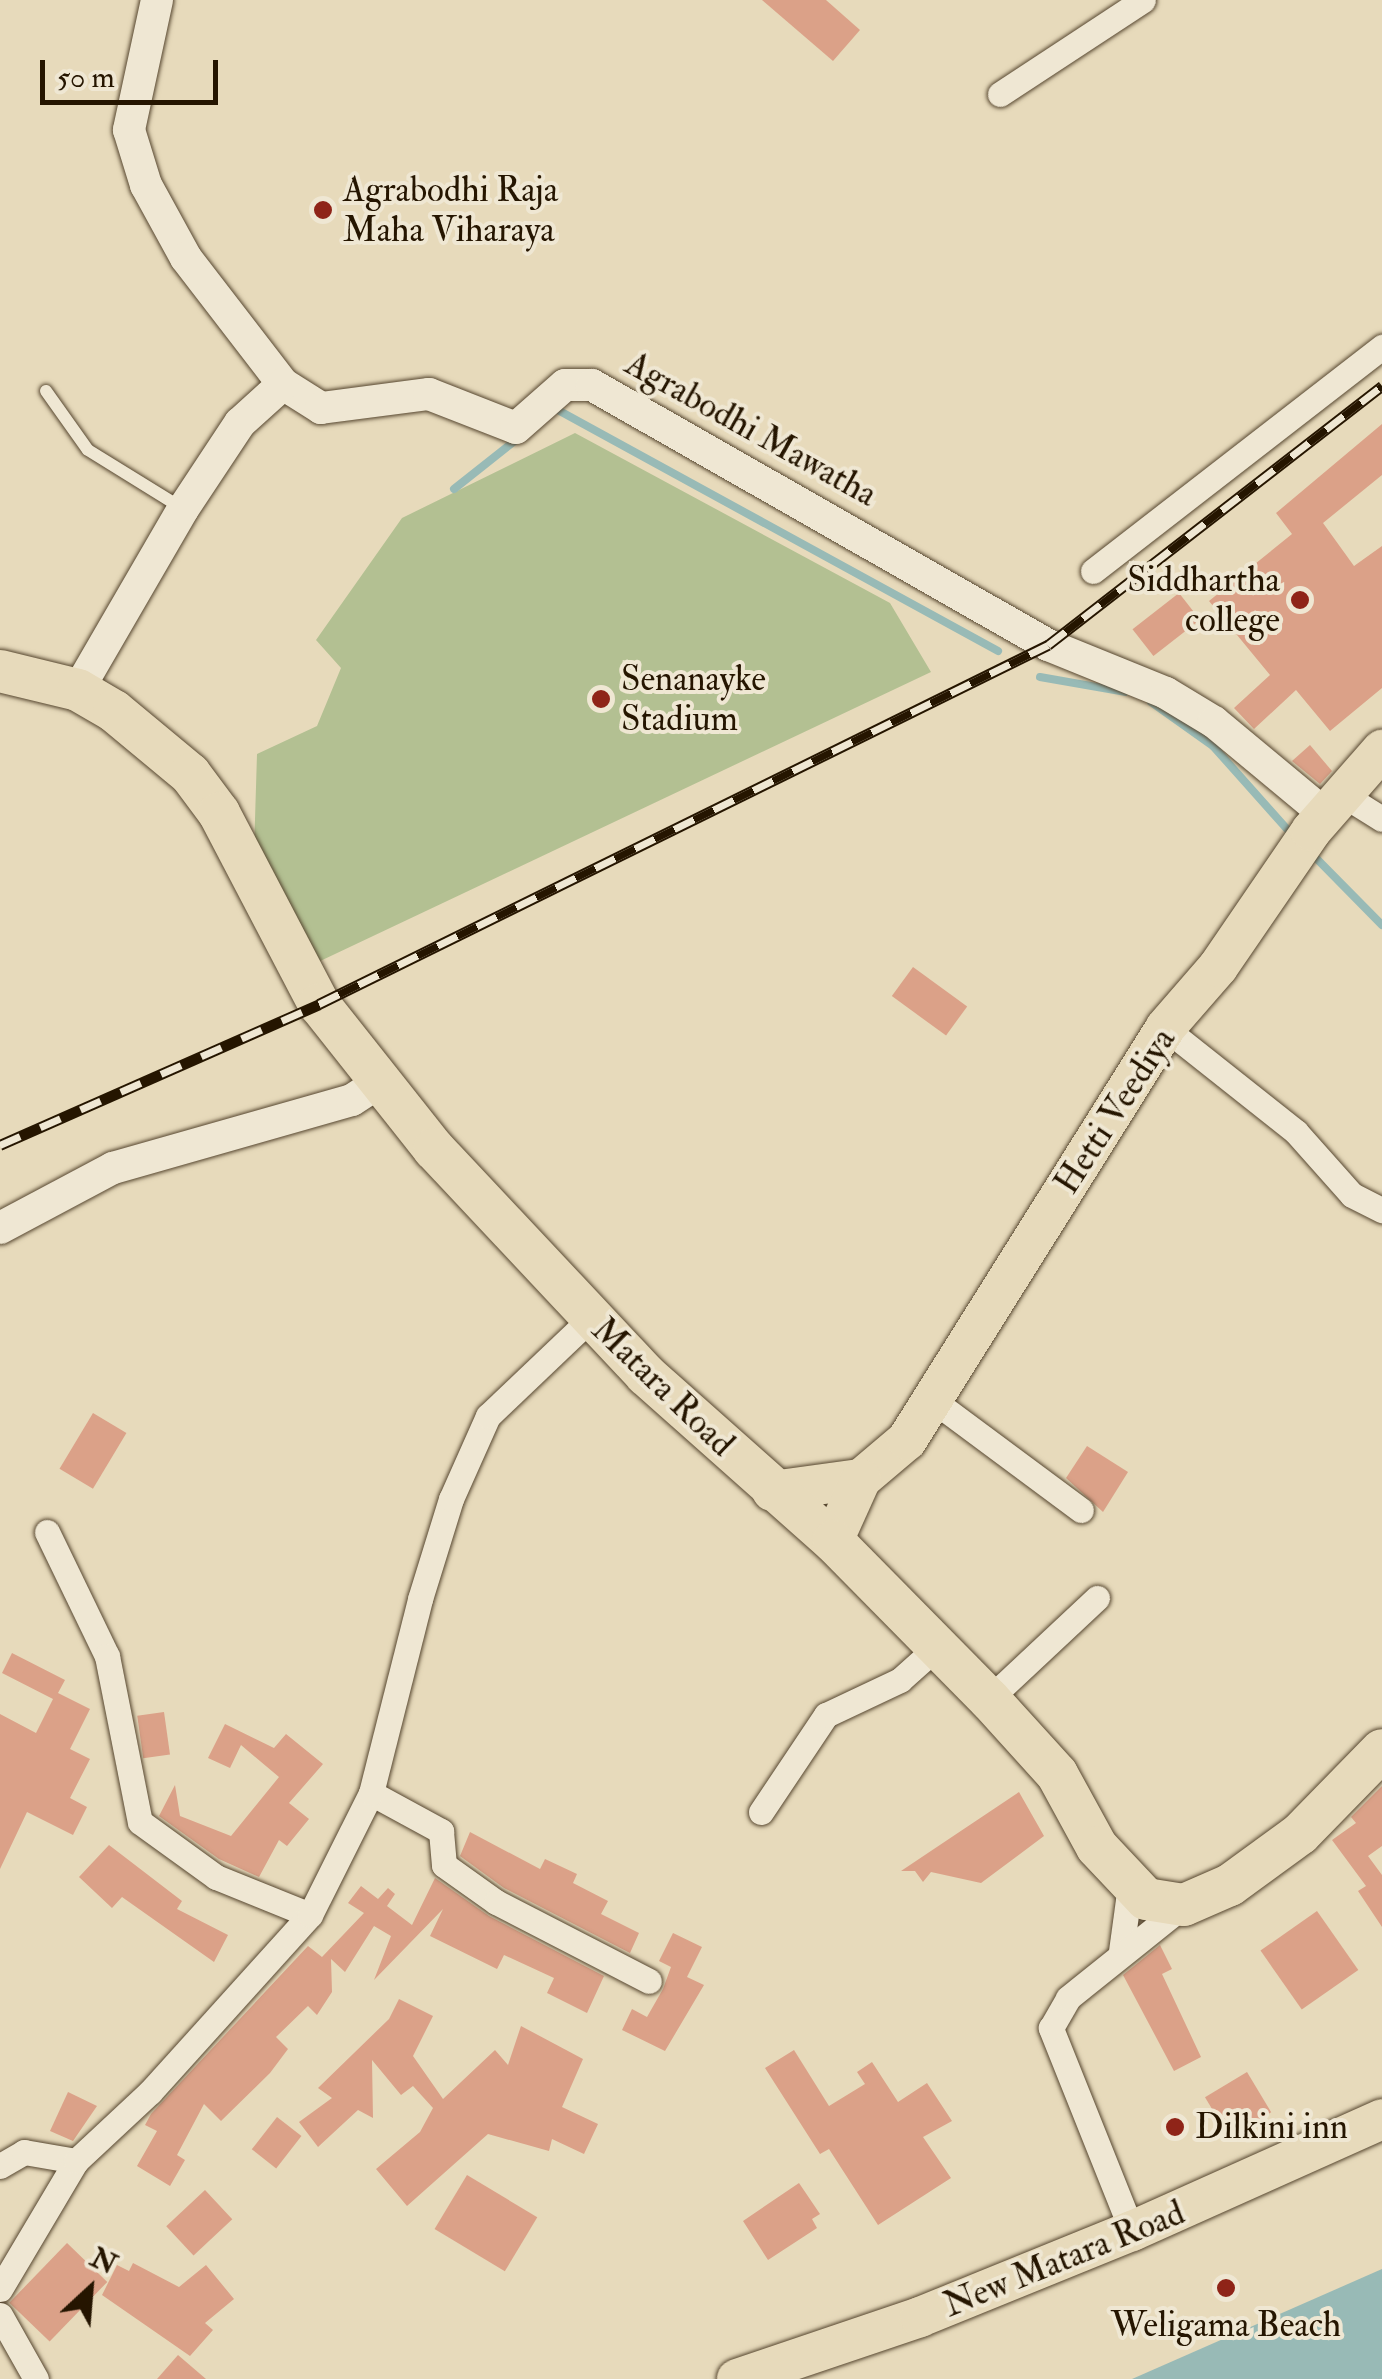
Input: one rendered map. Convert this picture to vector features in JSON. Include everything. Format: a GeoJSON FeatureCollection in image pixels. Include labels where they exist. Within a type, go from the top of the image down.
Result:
{"type":"FeatureCollection","features":[{"type":"Feature","properties":{"kind":"highway","name":"Matara Road"},"geometry":{"type":"LineString","coordinates":[[0,671],[78,690],[154,741],[220,813],[319,1004],[378,1084],[592,1318],[772,1491],[833,1541],[988,1699],[1057,1774],[1097,1847],[1130,1885],[1146,1899],[1184,1904]]}},
{"type":"Feature","properties":{"kind":"highway"},"geometry":{"type":"LineString","coordinates":[[1184,1904],[1275,1854],[1382,1750]]}},
{"type":"Feature","properties":{"kind":"main road","name":"Hetti Veediya"},"geometry":{"type":"LineString","coordinates":[[833,1541],[861,1479],[894,1454],[934,1401],[1165,1028],[1218,967],[1326,813],[1382,750]]}},
{"type":"Feature","properties":{"kind":"main road"},"geometry":{"type":"LineString","coordinates":[[772,1491],[861,1479]]}},
{"type":"Feature","properties":{"kind":"main road","name":"New Matara Road"},"geometry":{"type":"LineString","coordinates":[[737,2379],[920,2317],[1132,2232],[1382,2118]]}},
{"type":"Feature","properties":{"kind":"street","name":"Agrabodhi Mawatha"},"geometry":{"type":"LineString","coordinates":[[157,0],[129,130],[146,185],[186,258],[284,384],[321,408],[429,394],[516,428],[565,385],[592,386],[1048,645],[1166,693],[1214,722],[1326,813]]}},
{"type":"Feature","properties":{"kind":"street"},"geometry":{"type":"LineString","coordinates":[[1000,94],[1143,0]]}},
{"type":"Feature","properties":{"kind":"street"},"geometry":{"type":"LineString","coordinates":[[1093,571],[1382,347]]}},
{"type":"Feature","properties":{"kind":"street"},"geometry":{"type":"LineString","coordinates":[[78,690],[183,508],[240,424],[284,384]]}},
{"type":"Feature","properties":{"kind":"street"},"geometry":{"type":"LineString","coordinates":[[1326,813],[1382,818]]}},
{"type":"Feature","properties":{"kind":"street"},"geometry":{"type":"LineString","coordinates":[[1165,1028],[1296,1132],[1352,1195],[1382,1210]]}},
{"type":"Feature","properties":{"kind":"street"},"geometry":{"type":"LineString","coordinates":[[0,1228],[113,1168],[352,1100],[378,1084]]}},
{"type":"Feature","properties":{"kind":"street"},"geometry":{"type":"LineString","coordinates":[[0,2289],[76,2162],[150,2092],[310,1915],[371,1793],[420,1599],[451,1499],[488,1416],[592,1318]]}},
{"type":"Feature","properties":{"kind":"street"},"geometry":{"type":"LineString","coordinates":[[934,1401],[1081,1510]]}},
{"type":"Feature","properties":{"kind":"street"},"geometry":{"type":"LineString","coordinates":[[46,1532],[107,1656],[140,1822],[216,1877],[310,1915]]}},
{"type":"Feature","properties":{"kind":"street"},"geometry":{"type":"LineString","coordinates":[[988,1699],[1097,1598]]}},
{"type":"Feature","properties":{"kind":"street"},"geometry":{"type":"LineString","coordinates":[[762,1812],[826,1715],[900,1680],[938,1646]]}},
{"type":"Feature","properties":{"kind":"street"},"geometry":{"type":"LineString","coordinates":[[371,1793],[441,1831],[444,1865],[496,1902],[649,1981]]}},
{"type":"Feature","properties":{"kind":"street"},"geometry":{"type":"LineString","coordinates":[[1121,1952],[1130,1885]]}},
{"type":"Feature","properties":{"kind":"street"},"geometry":{"type":"LineString","coordinates":[[1132,2232],[1050,2028],[1068,1998],[1184,1904]]}},
{"type":"Feature","properties":{"kind":"street"},"geometry":{"type":"LineString","coordinates":[[0,2166],[24,2152],[76,2162]]}},
{"type":"Feature","properties":{"kind":"street"},"geometry":{"type":"LineString","coordinates":[[0,2315],[36,2379]]}},
{"type":"Feature","properties":{"kind":"lane"},"geometry":{"type":"LineString","coordinates":[[46,391],[88,450],[183,508]]}},
{"type":"Feature","properties":{"kind":"green space","name":"Senanayke Stadium"},"geometry":{"type":"Polygon","coordinates":[[[575,433],[890,603],[931,672],[316,963],[254,852],[257,754],[317,726],[341,668],[316,640],[402,518],[575,433]]]}},
{"type":"Feature","properties":{"kind":"water"},"geometry":{"type":"Polygon","coordinates":[[[1382,2269],[1382,2379],[1132,2379],[1382,2269]]]}},
{"type":"Feature","properties":{"kind":"building"},"geometry":{"type":"Polygon","coordinates":[[[762,0],[826,0],[860,30],[833,61],[762,0]]]}},
{"type":"Feature","properties":{"kind":"building"},"geometry":{"type":"Polygon","coordinates":[[[1382,424],[1382,475],[1323,523],[1354,566],[1382,546],[1382,688],[1330,731],[1296,690],[1254,729],[1234,708],[1270,675],[1209,601],[1292,534],[1276,513],[1382,424]]]}},
{"type":"Feature","properties":{"kind":"building"},"geometry":{"type":"Polygon","coordinates":[[[1179,593],[1200,620],[1153,656],[1133,629],[1179,593]]]}},
{"type":"Feature","properties":{"kind":"building"},"geometry":{"type":"Polygon","coordinates":[[[1310,745],[1332,771],[1320,784],[1292,761],[1310,745]]]}},
{"type":"Feature","properties":{"kind":"building"},"geometry":{"type":"Polygon","coordinates":[[[913,967],[967,1006],[946,1036],[892,996],[913,967]]]}},
{"type":"Feature","properties":{"kind":"building"},"geometry":{"type":"Polygon","coordinates":[[[93,1413],[126,1433],[93,1489],[60,1469],[93,1413]]]}},
{"type":"Feature","properties":{"kind":"building"},"geometry":{"type":"Polygon","coordinates":[[[1087,1446],[1128,1472],[1103,1512],[1066,1478],[1087,1446]]]}},
{"type":"Feature","properties":{"kind":"building"},"geometry":{"type":"Polygon","coordinates":[[[12,1653],[65,1680],[58,1693],[90,1709],[70,1749],[90,1759],[70,1798],[87,1807],[73,1835],[27,1812],[0,1869],[0,1714],[36,1733],[53,1699],[2,1673],[12,1653]]]}},
{"type":"Feature","properties":{"kind":"building"},"geometry":{"type":"Polygon","coordinates":[[[164,1712],[170,1755],[143,1758],[137,1716],[164,1712]]]}},
{"type":"Feature","properties":{"kind":"building"},"geometry":{"type":"Polygon","coordinates":[[[225,1724],[274,1748],[286,1734],[323,1764],[289,1803],[309,1819],[287,1846],[279,1840],[259,1877],[219,1859],[159,1816],[175,1785],[180,1816],[231,1836],[279,1777],[241,1745],[230,1768],[208,1758],[225,1724]]]}},
{"type":"Feature","properties":{"kind":"building"},"geometry":{"type":"Polygon","coordinates":[[[1382,1786],[1382,1846],[1368,1856],[1382,1875],[1382,1927],[1358,1891],[1366,1886],[1332,1840],[1356,1823],[1351,1817],[1382,1786]]]}},
{"type":"Feature","properties":{"kind":"building"},"geometry":{"type":"Polygon","coordinates":[[[1019,1792],[1044,1836],[981,1883],[931,1872],[923,1882],[915,1871],[901,1871],[1019,1792]]]}},
{"type":"Feature","properties":{"kind":"building"},"geometry":{"type":"Polygon","coordinates":[[[470,1832],[540,1869],[545,1859],[577,1874],[573,1883],[608,1901],[601,1914],[639,1933],[630,1953],[504,1888],[460,1856],[470,1832]]]}},
{"type":"Feature","properties":{"kind":"building"},"geometry":{"type":"Polygon","coordinates":[[[109,1845],[182,1901],[177,1909],[228,1935],[214,1962],[122,1897],[112,1908],[79,1877],[109,1845]]]}},
{"type":"Feature","properties":{"kind":"building"},"geometry":{"type":"Polygon","coordinates":[[[435,1878],[489,1916],[604,1976],[587,2013],[547,1993],[554,1978],[504,1955],[497,1969],[430,1936],[443,1909],[374,1980],[391,1936],[374,1926],[345,1972],[331,1959],[332,1992],[317,2015],[308,2006],[276,2037],[288,2049],[270,2073],[221,2121],[204,2104],[177,2155],[185,2160],[170,2186],[137,2166],[157,2131],[145,2125],[151,2114],[308,1946],[322,1957],[364,1913],[348,1903],[361,1886],[378,1899],[388,1888],[395,1894],[387,1906],[412,1925],[435,1878]]]}},
{"type":"Feature","properties":{"kind":"building"},"geometry":{"type":"Polygon","coordinates":[[[1317,1911],[1358,1970],[1302,2010],[1260,1951],[1317,1911]]]}},
{"type":"Feature","properties":{"kind":"building"},"geometry":{"type":"Polygon","coordinates":[[[673,1933],[702,1947],[687,1977],[704,1985],[665,2051],[622,2030],[632,2009],[647,2017],[663,1989],[671,1967],[659,1961],[673,1933]]]}},
{"type":"Feature","properties":{"kind":"building"},"geometry":{"type":"Polygon","coordinates":[[[1160,1945],[1172,1969],[1162,1974],[1201,2057],[1174,2071],[1123,1975],[1160,1945]]]}},
{"type":"Feature","properties":{"kind":"building"},"geometry":{"type":"Polygon","coordinates":[[[399,1999],[433,2016],[413,2056],[443,2099],[495,2050],[508,2065],[521,2026],[583,2059],[562,2107],[598,2124],[584,2154],[552,2139],[549,2151],[488,2134],[407,2206],[376,2169],[420,2132],[433,2108],[413,2086],[401,2095],[372,2060],[373,2118],[358,2110],[318,2147],[299,2122],[332,2098],[318,2088],[389,2019],[399,1999]]]}},
{"type":"Feature","properties":{"kind":"building"},"geometry":{"type":"Polygon","coordinates":[[[794,2050],[829,2106],[865,2084],[857,2072],[872,2062],[898,2102],[927,2083],[952,2121],[923,2137],[951,2178],[878,2225],[829,2149],[820,2154],[765,2068],[794,2050]]]}},
{"type":"Feature","properties":{"kind":"building"},"geometry":{"type":"Polygon","coordinates":[[[1247,2072],[1271,2112],[1229,2138],[1205,2097],[1247,2072]]]}},
{"type":"Feature","properties":{"kind":"building"},"geometry":{"type":"Polygon","coordinates":[[[68,2092],[97,2106],[73,2141],[50,2131],[68,2092]]]}},
{"type":"Feature","properties":{"kind":"building"},"geometry":{"type":"Polygon","coordinates":[[[277,2117],[301,2136],[276,2168],[252,2149],[277,2117]]]}},
{"type":"Feature","properties":{"kind":"building"},"geometry":{"type":"Polygon","coordinates":[[[467,2175],[537,2217],[505,2271],[435,2229],[467,2175]]]}},
{"type":"Feature","properties":{"kind":"building"},"geometry":{"type":"Polygon","coordinates":[[[799,2183],[820,2214],[812,2219],[817,2228],[768,2260],[743,2221],[799,2183]]]}},
{"type":"Feature","properties":{"kind":"building"},"geometry":{"type":"Polygon","coordinates":[[[205,2190],[232,2219],[194,2255],[166,2226],[205,2190]]]}},
{"type":"Feature","properties":{"kind":"building"},"geometry":{"type":"Polygon","coordinates":[[[67,2243],[107,2282],[50,2342],[9,2303],[67,2243]]]}},
{"type":"Feature","properties":{"kind":"building"},"geometry":{"type":"Polygon","coordinates":[[[133,2263],[179,2287],[206,2265],[234,2299],[205,2323],[213,2330],[190,2356],[102,2295],[117,2265],[129,2271],[133,2263]]]}},
{"type":"Feature","properties":{"kind":"building"},"geometry":{"type":"Polygon","coordinates":[[[178,2355],[206,2379],[157,2379],[178,2355]]]}},
{"type":"Feature","properties":{"kind":"waterway"},"geometry":{"type":"LineString","coordinates":[[556,409],[998,651]]}},
{"type":"Feature","properties":{"kind":"waterway"},"geometry":{"type":"LineString","coordinates":[[454,489],[517,439]]}},
{"type":"Feature","properties":{"kind":"waterway"},"geometry":{"type":"LineString","coordinates":[[1040,677],[1125,692]]}},
{"type":"Feature","properties":{"kind":"waterway"},"geometry":{"type":"LineString","coordinates":[[1151,702],[1213,746],[1287,829]]}},
{"type":"Feature","properties":{"kind":"waterway"},"geometry":{"type":"LineString","coordinates":[[1314,856],[1382,925]]}},
{"type":"Feature","properties":{"kind":"railway"},"geometry":{"type":"LineString","coordinates":[[0,1145],[319,1004],[1048,645],[1382,386]]}},
{"type":"Feature","properties":{"kind":"place","name":"Agrabodhi Raja Maha Viharaya"},"geometry":{"type":"Point","coordinates":[323,210]}},
{"type":"Feature","properties":{"kind":"place","name":"Siddhartha college"},"geometry":{"type":"Point","coordinates":[1300,600]}},
{"type":"Feature","properties":{"kind":"place","name":"Senanayke Stadium"},"geometry":{"type":"Point","coordinates":[601,699]}},
{"type":"Feature","properties":{"kind":"place","name":"Dilkini inn"},"geometry":{"type":"Point","coordinates":[1175,2127]}},
{"type":"Feature","properties":{"kind":"place","name":"Weligama Beach"},"geometry":{"type":"Point","coordinates":[1226,2288]}}]}
